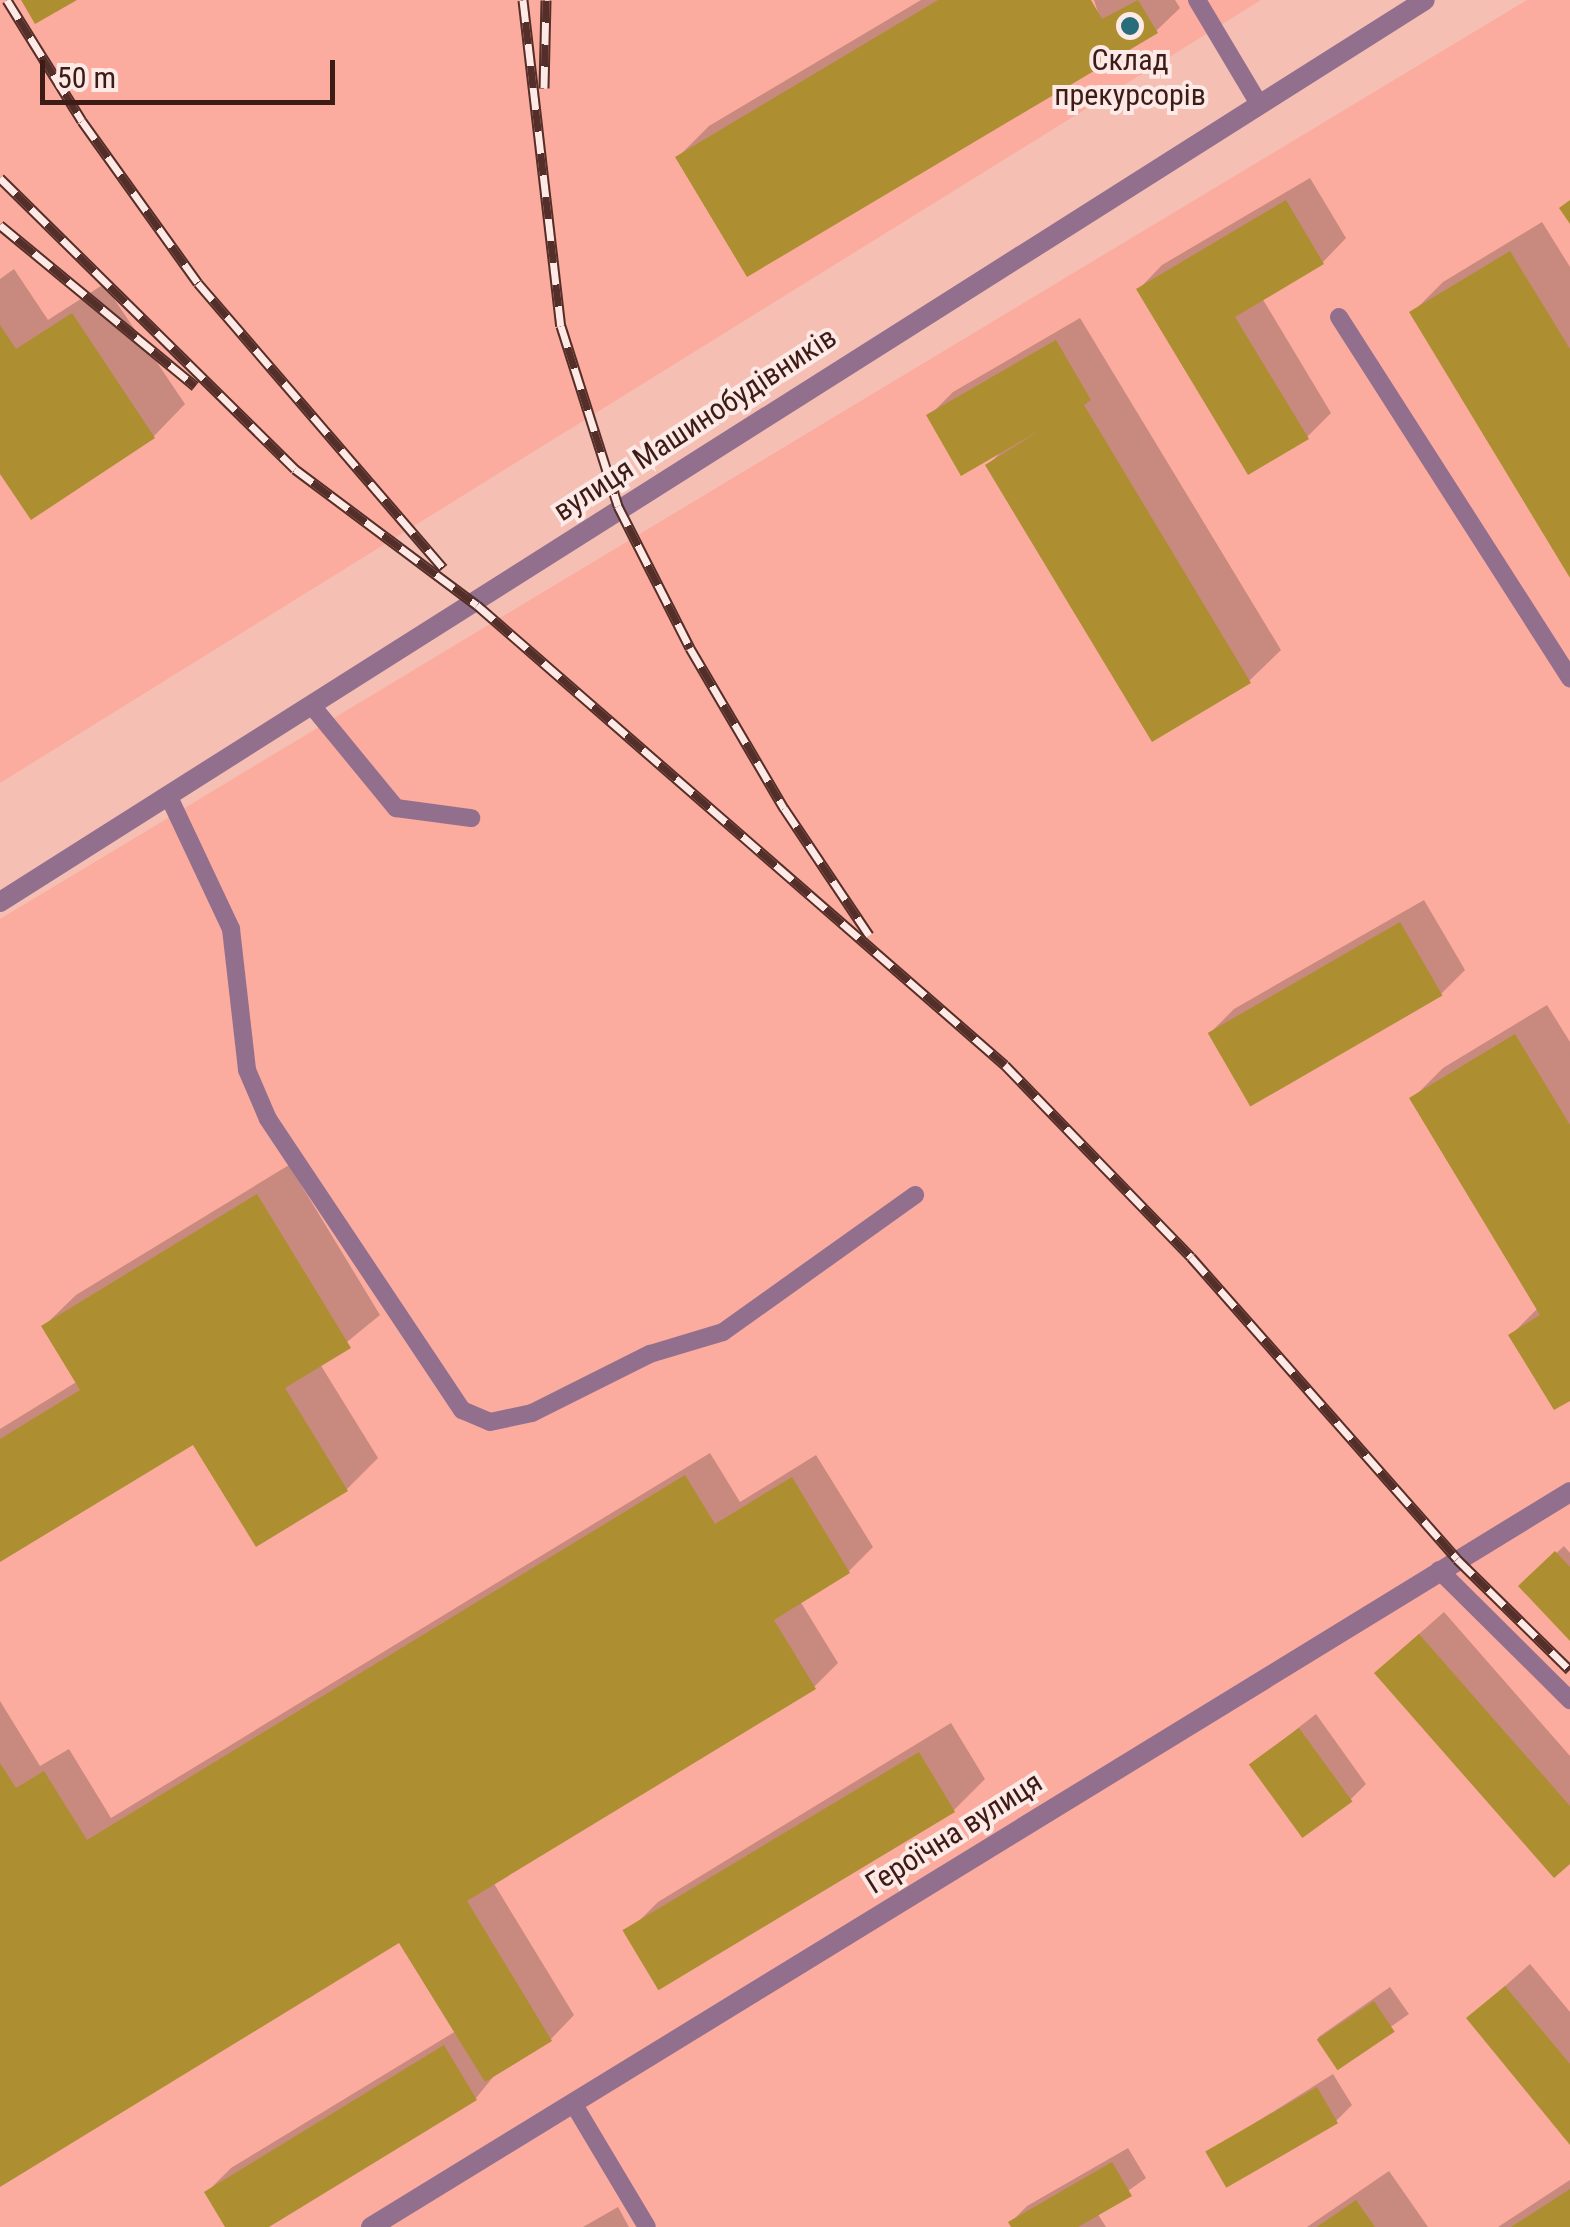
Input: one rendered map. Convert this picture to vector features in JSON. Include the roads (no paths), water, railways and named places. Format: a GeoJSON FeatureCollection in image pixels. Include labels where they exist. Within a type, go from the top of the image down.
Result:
{"type":"FeatureCollection","features":[{"type":"Feature","properties":{"kind":"street","name":"вулиця Машинобудівників"},"geometry":{"type":"LineString","coordinates":[[0,902],[476,605],[618,506],[1425,0]]}},
{"type":"Feature","properties":{"kind":"street","name":"Героїчна вулиця"},"geometry":{"type":"LineString","coordinates":[[371,2227],[1570,1492]]}},
{"type":"Feature","properties":{"kind":"lane"},"geometry":{"type":"LineString","coordinates":[[1196,0],[1260,104]]}},
{"type":"Feature","properties":{"kind":"lane"},"geometry":{"type":"LineString","coordinates":[[1338,316],[1570,678]]}},
{"type":"Feature","properties":{"kind":"lane"},"geometry":{"type":"LineString","coordinates":[[313,707],[396,808],[471,818]]}},
{"type":"Feature","properties":{"kind":"lane"},"geometry":{"type":"LineString","coordinates":[[168,797],[231,929],[247,1070],[268,1119],[462,1410],[490,1422],[532,1413],[650,1354],[723,1332],[915,1195]]}},
{"type":"Feature","properties":{"kind":"lane"},"geometry":{"type":"LineString","coordinates":[[1439,1570],[1570,1700]]}},
{"type":"Feature","properties":{"kind":"lane"},"geometry":{"type":"LineString","coordinates":[[573,2103],[647,2227]]}},
{"type":"Feature","properties":{"kind":"railway"},"geometry":{"type":"LineString","coordinates":[[7,0],[82,121],[198,283],[443,568]]}},
{"type":"Feature","properties":{"kind":"railway"},"geometry":{"type":"LineString","coordinates":[[523,0],[561,326],[618,506],[690,648],[784,808],[869,935]]}},
{"type":"Feature","properties":{"kind":"railway"},"geometry":{"type":"LineString","coordinates":[[544,88],[546,0]]}},
{"type":"Feature","properties":{"kind":"railway"},"geometry":{"type":"LineString","coordinates":[[0,178],[295,469],[477,605],[1005,1065],[1191,1257],[1457,1559],[1570,1670]]}},
{"type":"Feature","properties":{"kind":"railway"},"geometry":{"type":"LineString","coordinates":[[0,225],[195,386]]}},
{"type":"Feature","properties":{"kind":"place","name":"Склад прекурсорів"},"geometry":{"type":"Point","coordinates":[1130,26]}}]}
